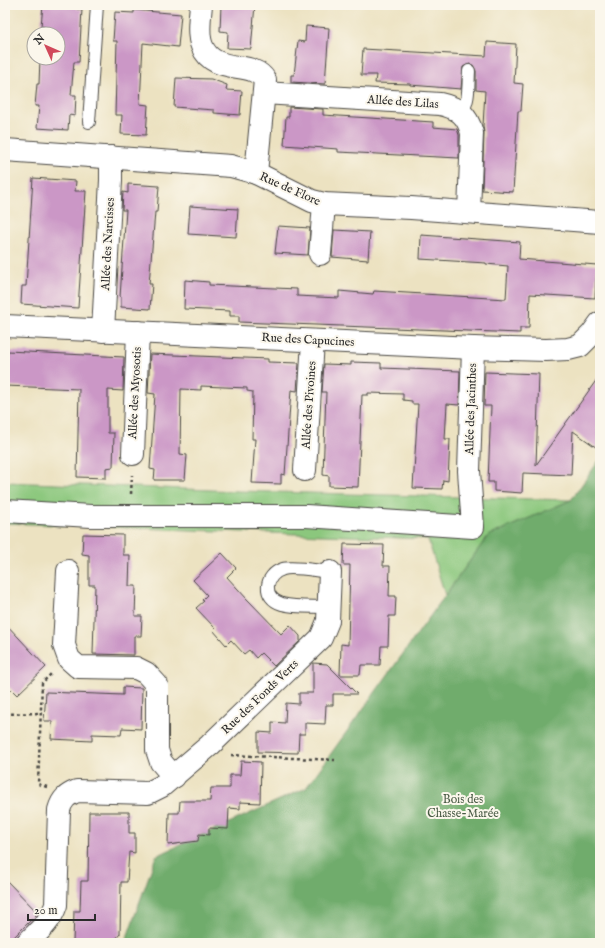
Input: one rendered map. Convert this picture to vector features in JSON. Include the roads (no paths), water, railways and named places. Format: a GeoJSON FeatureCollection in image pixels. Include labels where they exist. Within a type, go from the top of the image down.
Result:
{"type":"FeatureCollection","features":[{"type":"Feature","properties":{"kind":"street"},"geometry":{"type":"LineString","coordinates":[[201,5],[201,45],[208,55],[213,60],[220,63],[258,72],[265,80],[256,173]]}},
{"type":"Feature","properties":{"kind":"street","name":"Allée des Lilas"},"geometry":{"type":"LineString","coordinates":[[264,93],[440,104],[453,107],[461,113]]}},
{"type":"Feature","properties":{"kind":"street"},"geometry":{"type":"LineString","coordinates":[[461,113],[469,123],[472,133],[469,212]]}},
{"type":"Feature","properties":{"kind":"street","name":"Rue de Flore"},"geometry":{"type":"LineString","coordinates":[[5,150],[220,164],[242,168],[256,173],[306,198],[324,204],[469,212],[600,222]]}},
{"type":"Feature","properties":{"kind":"street","name":"Allée des Narcisses"},"geometry":{"type":"LineString","coordinates":[[103,330],[111,157]]}},
{"type":"Feature","properties":{"kind":"street"},"geometry":{"type":"LineString","coordinates":[[320,254],[324,204]]}},
{"type":"Feature","properties":{"kind":"street","name":"Rue des Capucines"},"geometry":{"type":"LineString","coordinates":[[5,326],[313,341],[546,350],[568,349],[580,346],[600,323]]}},
{"type":"Feature","properties":{"kind":"street","name":"Allée des Myosotis"},"geometry":{"type":"LineString","coordinates":[[133,454],[138,332]]}},
{"type":"Feature","properties":{"kind":"street","name":"Allée des Pivoines"},"geometry":{"type":"LineString","coordinates":[[304,470],[313,341]]}},
{"type":"Feature","properties":{"kind":"street","name":"Allée des Jacinthes"},"geometry":{"type":"LineString","coordinates":[[5,511],[91,516],[306,516],[473,527],[469,471],[473,348]]}},
{"type":"Feature","properties":{"kind":"street"},"geometry":{"type":"LineString","coordinates":[[68,571],[64,645],[69,659],[78,667],[136,668],[146,673],[154,681],[157,685],[157,750],[161,762],[174,777]]}},
{"type":"Feature","properties":{"kind":"street","name":"Rue des Fonds Verts"},"geometry":{"type":"LineString","coordinates":[[27,943],[53,914],[56,905],[59,810],[61,801],[69,794],[77,791],[148,793],[162,786],[174,777],[210,745],[321,638],[328,621],[330,572]]}},
{"type":"Feature","properties":{"kind":"lane"},"geometry":{"type":"LineString","coordinates":[[89,122],[97,5]]}},
{"type":"Feature","properties":{"kind":"lane"},"geometry":{"type":"LineString","coordinates":[[461,113],[465,108],[467,101],[468,71]]}},
{"type":"Feature","properties":{"kind":"lane","name":"Rue des Fonds Verts"},"geometry":{"type":"LineString","coordinates":[[329,607],[281,604],[274,600],[268,593],[267,586],[270,579],[276,573],[284,569],[330,572]]}},
{"type":"Feature","properties":{"kind":"park label","name":"Bois des Chasse-Marée"},"geometry":{"type":"Point","coordinates":[463,806]}}]}
